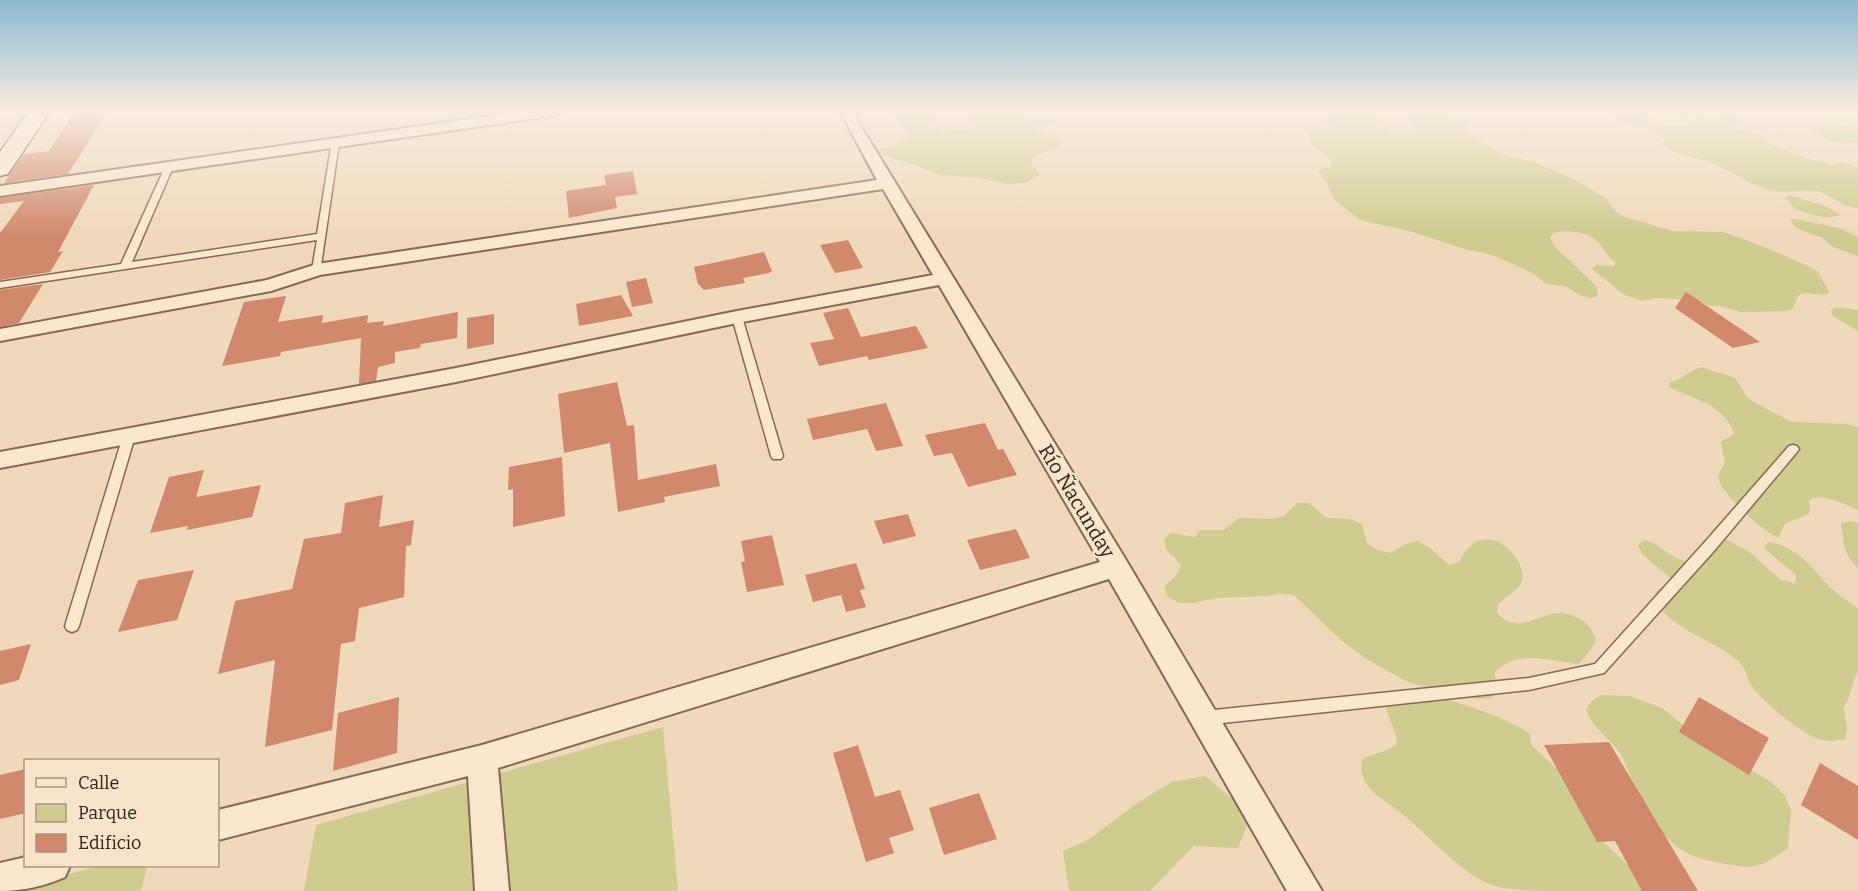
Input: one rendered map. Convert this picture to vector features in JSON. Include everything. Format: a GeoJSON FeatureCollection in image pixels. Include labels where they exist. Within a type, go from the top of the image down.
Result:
{"type":"FeatureCollection","features":[{"type":"Feature","properties":{"kind":"street"},"geometry":{"type":"LineString","coordinates":[[0,169],[11,153]]}},
{"type":"Feature","properties":{"kind":"street"},"geometry":{"type":"LineString","coordinates":[[0,191],[269,153]]}},
{"type":"Feature","properties":{"kind":"street","name":"Río Ñacunday"},"geometry":{"type":"LineString","coordinates":[[869,153],[1117,567],[1305,891]]}},
{"type":"Feature","properties":{"kind":"street"},"geometry":{"type":"LineString","coordinates":[[0,335],[271,285],[317,270],[887,183]]}},
{"type":"Feature","properties":{"kind":"street"},"geometry":{"type":"LineString","coordinates":[[0,460],[456,375],[737,317],[943,279]]}},
{"type":"Feature","properties":{"kind":"street"},"geometry":{"type":"LineString","coordinates":[[219,825],[482,759],[1117,567]]}},
{"type":"Feature","properties":{"kind":"street"},"geometry":{"type":"LineString","coordinates":[[482,759],[492,891]]}},
{"type":"Feature","properties":{"kind":"street"},"geometry":{"type":"LineString","coordinates":[[0,879],[50,867]]}},
{"type":"Feature","properties":{"kind":"lane"},"geometry":{"type":"LineString","coordinates":[[317,270],[334,153]]}},
{"type":"Feature","properties":{"kind":"lane"},"geometry":{"type":"LineString","coordinates":[[125,266],[169,167]]}},
{"type":"Feature","properties":{"kind":"lane"},"geometry":{"type":"LineString","coordinates":[[0,285],[322,236]]}},
{"type":"Feature","properties":{"kind":"lane"},"geometry":{"type":"LineString","coordinates":[[737,317],[777,456]]}},
{"type":"Feature","properties":{"kind":"lane"},"geometry":{"type":"LineString","coordinates":[[72,626],[129,436]]}},
{"type":"Feature","properties":{"kind":"lane"},"geometry":{"type":"LineString","coordinates":[[1204,718],[1529,684],[1599,669],[1709,547],[1792,449]]}},
{"type":"Feature","properties":{"kind":"green space"},"geometry":{"type":"Polygon","coordinates":[[[877,153],[1045,153],[1031,163],[1040,175],[1025,183],[1008,184],[980,178],[940,175],[907,162],[877,153]]]}},
{"type":"Feature","properties":{"kind":"green space"},"geometry":{"type":"Polygon","coordinates":[[[1323,153],[1500,153],[1534,162],[1574,179],[1605,198],[1617,213],[1625,217],[1672,231],[1723,232],[1762,246],[1818,272],[1830,293],[1824,295],[1803,293],[1798,296],[1793,308],[1788,311],[1741,312],[1720,306],[1710,306],[1695,300],[1656,298],[1642,301],[1623,294],[1592,269],[1596,265],[1614,266],[1616,263],[1596,240],[1578,232],[1553,233],[1550,237],[1554,246],[1596,286],[1598,296],[1591,298],[1580,295],[1565,286],[1546,284],[1534,274],[1493,255],[1465,249],[1413,232],[1360,220],[1334,199],[1328,184],[1319,173],[1319,169],[1332,167],[1327,156],[1323,153]]]}},
{"type":"Feature","properties":{"kind":"green space"},"geometry":{"type":"Polygon","coordinates":[[[1676,153],[1792,153],[1832,164],[1844,162],[1858,168],[1858,208],[1816,191],[1780,192],[1766,189],[1707,161],[1676,153]]]}},
{"type":"Feature","properties":{"kind":"green space"},"geometry":{"type":"Polygon","coordinates":[[[1790,195],[1828,207],[1840,215],[1828,218],[1795,209],[1785,197],[1790,195]]]}},
{"type":"Feature","properties":{"kind":"green space"},"geometry":{"type":"Polygon","coordinates":[[[1790,218],[1839,228],[1858,237],[1858,256],[1833,247],[1823,238],[1794,227],[1790,218]]]}},
{"type":"Feature","properties":{"kind":"green space"},"geometry":{"type":"Polygon","coordinates":[[[1835,307],[1858,310],[1858,331],[1833,316],[1831,310],[1835,307]]]}},
{"type":"Feature","properties":{"kind":"green space"},"geometry":{"type":"Polygon","coordinates":[[[1701,367],[1735,378],[1748,398],[1792,422],[1847,424],[1858,427],[1858,510],[1828,498],[1810,499],[1809,514],[1785,524],[1778,538],[1744,512],[1728,495],[1719,480],[1719,473],[1725,463],[1721,442],[1734,434],[1730,424],[1724,416],[1708,404],[1669,387],[1670,382],[1701,367]]]}},
{"type":"Feature","properties":{"kind":"green space"},"geometry":{"type":"Polygon","coordinates":[[[1297,503],[1309,503],[1327,518],[1350,519],[1362,524],[1367,543],[1377,550],[1390,553],[1406,544],[1418,541],[1430,548],[1449,565],[1459,562],[1470,547],[1481,540],[1493,540],[1504,545],[1514,554],[1520,565],[1522,576],[1518,588],[1498,604],[1497,613],[1508,621],[1517,623],[1550,614],[1568,614],[1581,620],[1591,629],[1596,639],[1592,648],[1579,664],[1534,658],[1512,661],[1502,666],[1494,674],[1500,691],[1491,698],[1478,699],[1463,696],[1449,688],[1421,686],[1406,681],[1365,658],[1342,641],[1294,595],[1280,593],[1269,596],[1217,598],[1192,603],[1179,603],[1168,597],[1164,587],[1178,573],[1181,565],[1166,549],[1164,539],[1171,533],[1195,537],[1200,530],[1224,530],[1239,518],[1274,519],[1284,516],[1297,503]]]}},
{"type":"Feature","properties":{"kind":"green space"},"geometry":{"type":"Polygon","coordinates":[[[1851,521],[1858,523],[1858,568],[1846,552],[1841,523],[1851,521]]]}},
{"type":"Feature","properties":{"kind":"green space"},"geometry":{"type":"Polygon","coordinates":[[[1721,537],[1748,551],[1781,580],[1795,583],[1796,575],[1764,548],[1768,542],[1789,549],[1804,559],[1834,591],[1858,608],[1858,672],[1844,707],[1847,729],[1845,739],[1825,741],[1818,739],[1791,723],[1755,690],[1744,668],[1737,660],[1678,625],[1660,607],[1655,597],[1658,589],[1669,588],[1674,581],[1643,555],[1638,546],[1643,540],[1675,557],[1690,562],[1721,537]]]}},
{"type":"Feature","properties":{"kind":"green space"},"geometry":{"type":"Polygon","coordinates":[[[1395,690],[1427,694],[1483,711],[1529,733],[1532,746],[1563,774],[1591,830],[1634,871],[1646,891],[1510,889],[1483,881],[1459,865],[1405,816],[1374,793],[1364,778],[1361,769],[1362,759],[1397,744],[1395,731],[1384,702],[1384,695],[1395,690]]]}},
{"type":"Feature","properties":{"kind":"green space"},"geometry":{"type":"Polygon","coordinates":[[[1601,695],[1630,696],[1662,708],[1703,741],[1771,782],[1785,796],[1791,810],[1788,848],[1763,864],[1749,866],[1703,859],[1676,846],[1666,837],[1649,814],[1622,756],[1589,716],[1586,709],[1601,695]]]}},
{"type":"Feature","properties":{"kind":"green space"},"geometry":{"type":"Polygon","coordinates":[[[663,727],[678,891],[304,891],[316,825],[663,727]]]}},
{"type":"Feature","properties":{"kind":"green space"},"geometry":{"type":"Polygon","coordinates":[[[1205,776],[1251,814],[1238,848],[1194,846],[1150,891],[1069,891],[1063,851],[1088,840],[1140,801],[1172,782],[1205,776]]]}},
{"type":"Feature","properties":{"kind":"green space"},"geometry":{"type":"Polygon","coordinates":[[[96,867],[147,867],[141,891],[3,891],[96,867]]]}},
{"type":"Feature","properties":{"kind":"building"},"geometry":{"type":"Polygon","coordinates":[[[82,153],[68,174],[4,183],[24,154],[82,153]]]}},
{"type":"Feature","properties":{"kind":"building"},"geometry":{"type":"Polygon","coordinates":[[[633,171],[637,194],[615,197],[617,208],[569,218],[566,191],[606,185],[604,175],[633,171]]]}},
{"type":"Feature","properties":{"kind":"building"},"geometry":{"type":"Polygon","coordinates":[[[94,185],[58,252],[63,251],[50,272],[0,280],[0,233],[24,201],[0,204],[0,198],[94,185]]]}},
{"type":"Feature","properties":{"kind":"building"},"geometry":{"type":"Polygon","coordinates":[[[848,240],[863,268],[835,273],[820,245],[848,240]]]}},
{"type":"Feature","properties":{"kind":"building"},"geometry":{"type":"Polygon","coordinates":[[[764,252],[772,271],[769,273],[743,278],[745,283],[704,290],[698,284],[694,267],[764,252]]]}},
{"type":"Feature","properties":{"kind":"building"},"geometry":{"type":"Polygon","coordinates":[[[646,278],[653,303],[632,307],[626,282],[646,278]]]}},
{"type":"Feature","properties":{"kind":"building"},"geometry":{"type":"Polygon","coordinates":[[[43,284],[19,323],[0,327],[0,290],[43,284]]]}},
{"type":"Feature","properties":{"kind":"building"},"geometry":{"type":"Polygon","coordinates":[[[1686,292],[1760,342],[1733,348],[1675,308],[1686,292]]]}},
{"type":"Feature","properties":{"kind":"building"},"geometry":{"type":"Polygon","coordinates":[[[621,295],[633,316],[579,326],[576,304],[621,295]]]}},
{"type":"Feature","properties":{"kind":"building"},"geometry":{"type":"Polygon","coordinates":[[[286,296],[278,322],[323,315],[322,323],[368,315],[367,323],[384,321],[383,326],[458,312],[457,338],[421,344],[420,348],[395,352],[395,363],[378,367],[376,381],[359,384],[361,338],[281,352],[280,356],[222,366],[244,302],[286,296]]]}},
{"type":"Feature","properties":{"kind":"building"},"geometry":{"type":"Polygon","coordinates":[[[848,308],[861,337],[916,326],[928,348],[869,360],[867,356],[819,366],[810,343],[834,339],[823,313],[848,308]]]}},
{"type":"Feature","properties":{"kind":"building"},"geometry":{"type":"Polygon","coordinates":[[[494,314],[494,344],[467,349],[467,318],[494,314]]]}},
{"type":"Feature","properties":{"kind":"building"},"geometry":{"type":"Polygon","coordinates":[[[617,382],[627,426],[634,425],[638,480],[716,464],[720,486],[664,497],[665,502],[618,512],[610,443],[564,453],[558,394],[617,382]]]}},
{"type":"Feature","properties":{"kind":"building"},"geometry":{"type":"Polygon","coordinates":[[[886,403],[903,446],[876,451],[867,429],[813,440],[807,419],[886,403]]]}},
{"type":"Feature","properties":{"kind":"building"},"geometry":{"type":"Polygon","coordinates":[[[985,423],[998,450],[1003,449],[1017,475],[968,487],[952,453],[934,456],[925,435],[985,423]]]}},
{"type":"Feature","properties":{"kind":"building"},"geometry":{"type":"Polygon","coordinates":[[[562,457],[565,516],[513,527],[513,489],[508,490],[509,467],[562,457]]]}},
{"type":"Feature","properties":{"kind":"building"},"geometry":{"type":"Polygon","coordinates":[[[204,470],[196,497],[261,485],[252,517],[187,530],[188,526],[150,533],[169,477],[204,470]]]}},
{"type":"Feature","properties":{"kind":"building"},"geometry":{"type":"Polygon","coordinates":[[[383,495],[379,527],[414,520],[411,545],[406,546],[404,597],[359,608],[355,641],[341,644],[332,730],[265,747],[275,660],[218,674],[235,601],[292,589],[304,539],[341,533],[345,503],[383,495]]]}},
{"type":"Feature","properties":{"kind":"building"},"geometry":{"type":"Polygon","coordinates":[[[908,514],[916,536],[883,544],[874,521],[908,514]]]}},
{"type":"Feature","properties":{"kind":"building"},"geometry":{"type":"Polygon","coordinates":[[[1016,529],[1030,558],[980,570],[967,540],[1016,529]]]}},
{"type":"Feature","properties":{"kind":"building"},"geometry":{"type":"Polygon","coordinates":[[[772,535],[784,585],[747,592],[741,562],[745,561],[741,541],[772,535]]]}},
{"type":"Feature","properties":{"kind":"building"},"geometry":{"type":"Polygon","coordinates":[[[856,563],[865,589],[860,590],[866,607],[846,612],[841,595],[813,602],[805,575],[856,563]]]}},
{"type":"Feature","properties":{"kind":"building"},"geometry":{"type":"Polygon","coordinates":[[[194,570],[177,620],[118,632],[138,580],[194,570]]]}},
{"type":"Feature","properties":{"kind":"building"},"geometry":{"type":"Polygon","coordinates":[[[31,644],[19,680],[0,685],[0,651],[31,644]]]}},
{"type":"Feature","properties":{"kind":"building"},"geometry":{"type":"Polygon","coordinates":[[[399,697],[397,753],[333,771],[338,713],[399,697]]]}},
{"type":"Feature","properties":{"kind":"building"},"geometry":{"type":"Polygon","coordinates":[[[1699,697],[1769,738],[1749,775],[1679,732],[1699,697]]]}},
{"type":"Feature","properties":{"kind":"building"},"geometry":{"type":"Polygon","coordinates":[[[1609,742],[1698,891],[1642,891],[1615,841],[1597,842],[1544,745],[1609,742]]]}},
{"type":"Feature","properties":{"kind":"building"},"geometry":{"type":"Polygon","coordinates":[[[858,745],[875,797],[900,790],[914,830],[889,838],[894,853],[866,862],[833,753],[858,745]]]}},
{"type":"Feature","properties":{"kind":"building"},"geometry":{"type":"Polygon","coordinates":[[[1820,763],[1858,786],[1858,840],[1801,805],[1820,763]]]}},
{"type":"Feature","properties":{"kind":"building"},"geometry":{"type":"Polygon","coordinates":[[[24,769],[24,813],[0,819],[0,775],[24,769]]]}},
{"type":"Feature","properties":{"kind":"building"},"geometry":{"type":"Polygon","coordinates":[[[979,793],[997,839],[944,855],[929,808],[979,793]]]}}]}
